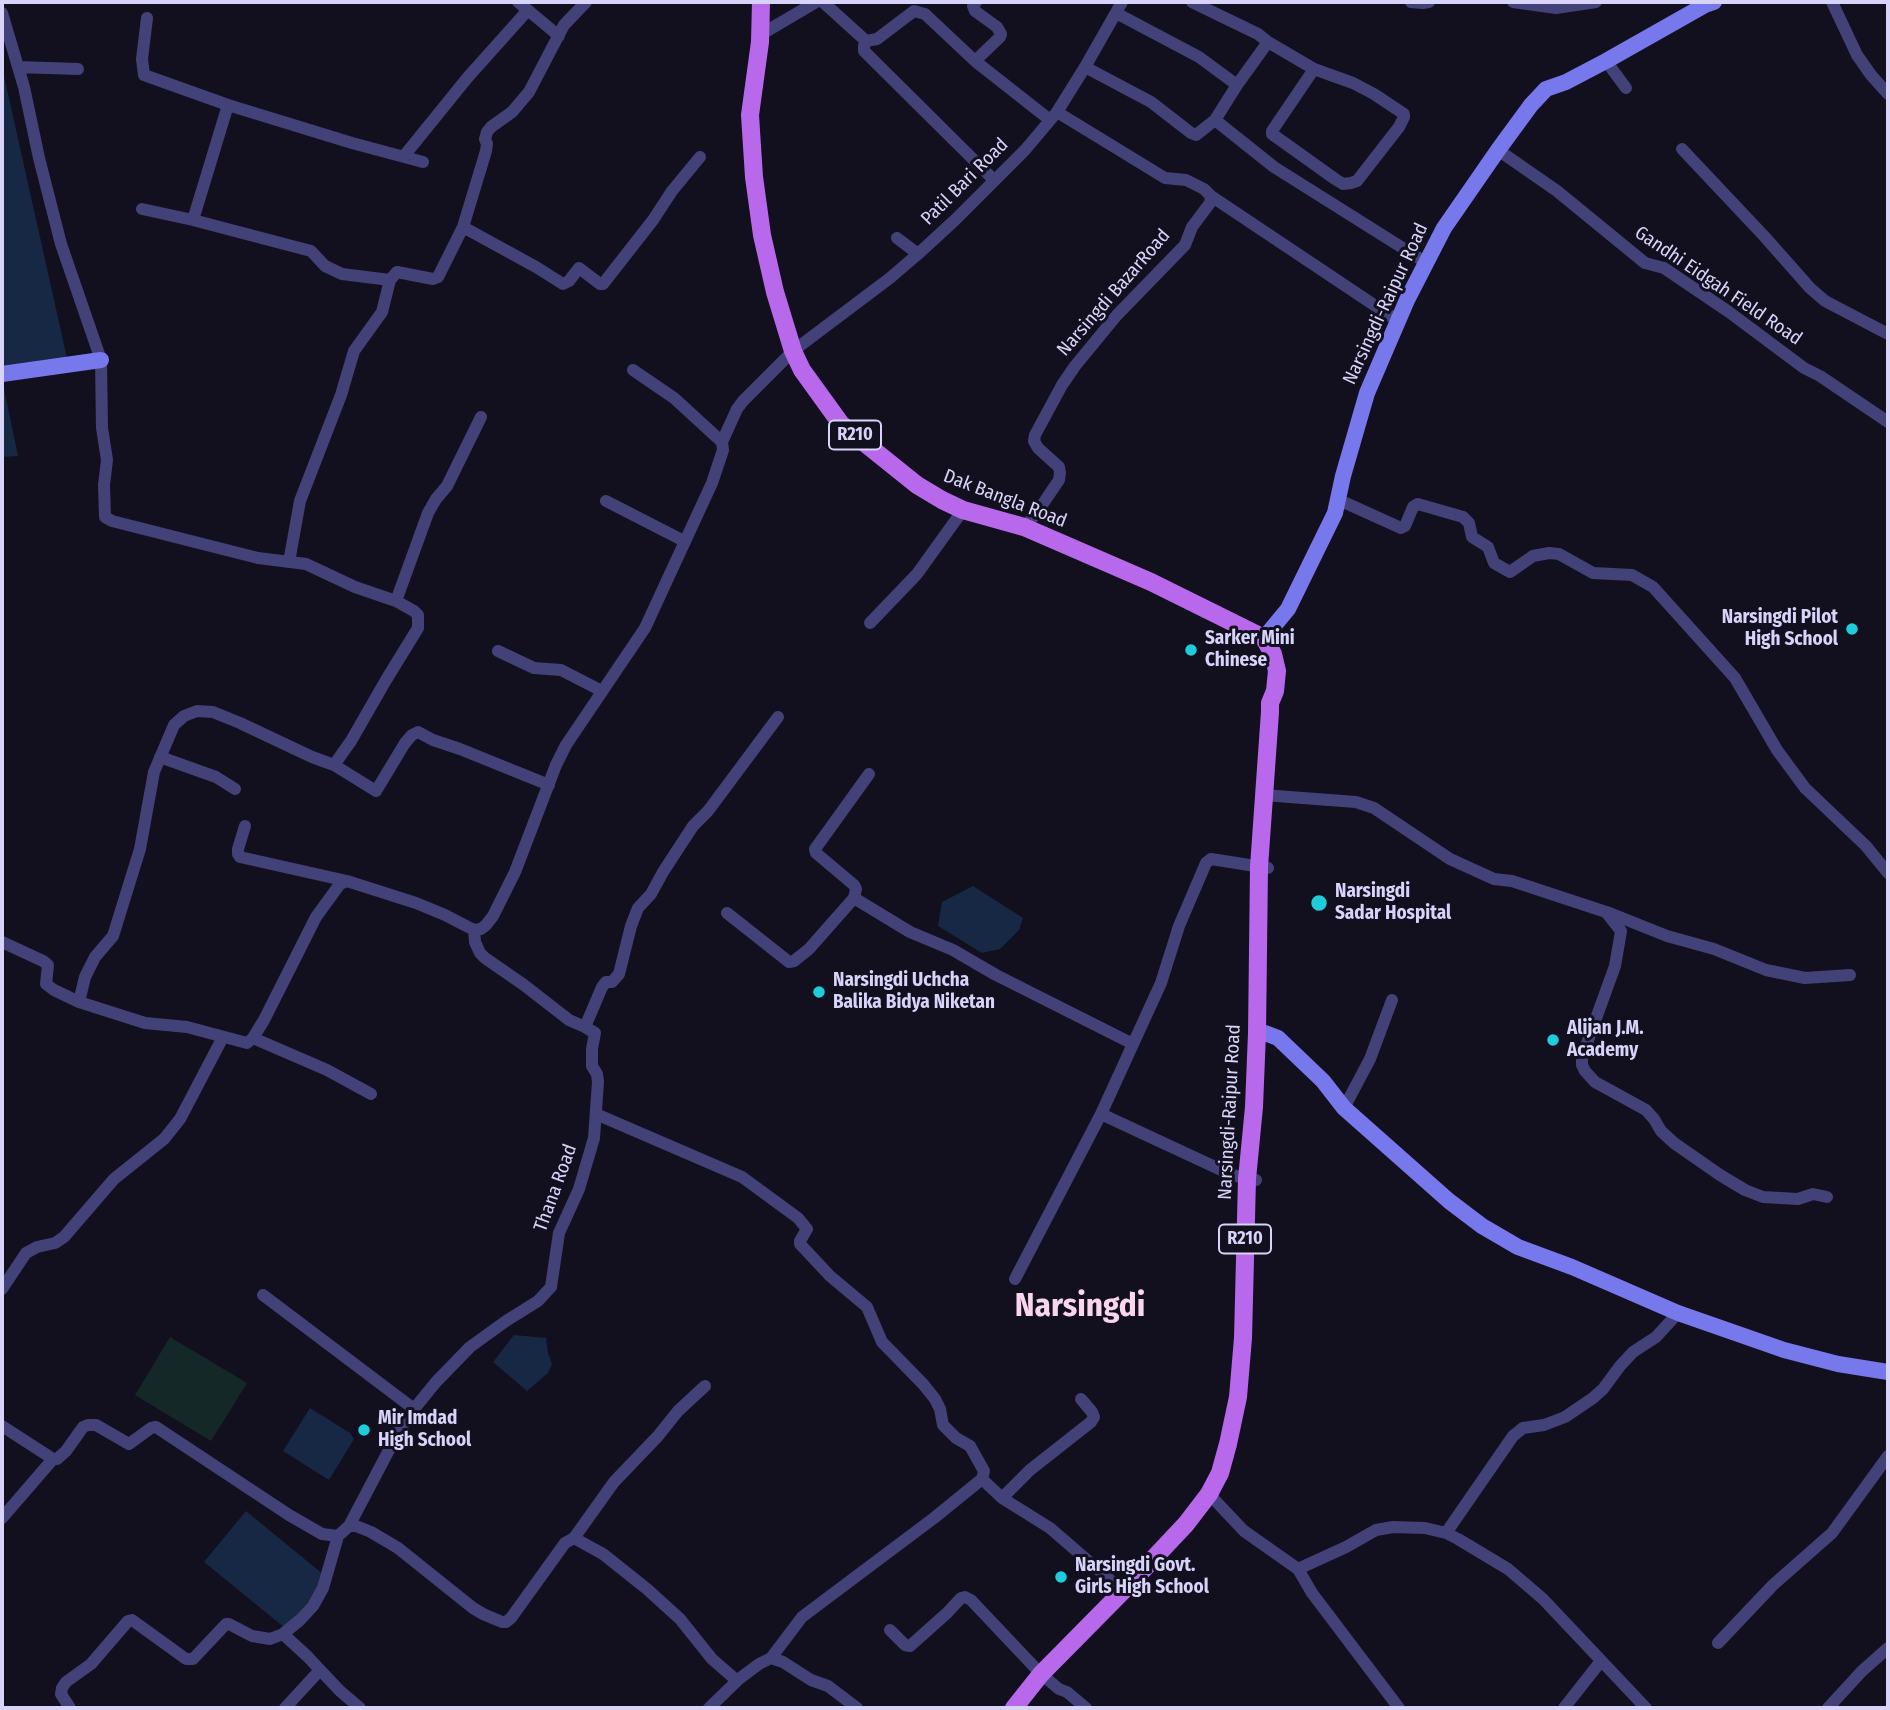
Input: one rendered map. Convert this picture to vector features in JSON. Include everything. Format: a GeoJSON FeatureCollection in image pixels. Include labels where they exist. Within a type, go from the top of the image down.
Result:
{"type":"FeatureCollection","features":[{"type":"Feature","properties":{"kind":"main road","name":"Dak Bangla Road"},"geometry":{"type":"LineString","coordinates":[[761,2],[760,35],[750,115],[754,177],[762,235],[793,351],[802,370],[841,424],[917,485],[942,500],[963,510],[1024,527],[1151,582],[1264,638]]}},
{"type":"Feature","properties":{"kind":"main road","name":"Narsingdi-Raipur Road"},"geometry":{"type":"LineString","coordinates":[[1025,1708],[1193,1530],[1212,1498],[1228,1444],[1238,1397],[1243,1338],[1254,1108],[1261,1033],[1270,703],[1275,691],[1277,671],[1273,654],[1264,638]]}},
{"type":"Feature","properties":{"kind":"main road","name":"Narsingdi-Raipur Road"},"geometry":{"type":"LineString","coordinates":[[1014,1708],[1049,1681],[1123,1591],[1212,1498]]}},
{"type":"Feature","properties":{"kind":"street"},"geometry":{"type":"LineString","coordinates":[[289,562],[300,501],[341,395],[354,351],[382,312],[390,280],[397,272],[433,279],[438,277],[463,227],[486,151],[487,132],[512,112],[529,92],[564,25],[586,2]]}},
{"type":"Feature","properties":{"kind":"street"},"geometry":{"type":"LineString","coordinates":[[760,35],[816,2]]}},
{"type":"Feature","properties":{"kind":"street"},"geometry":{"type":"LineString","coordinates":[[823,2],[866,41]]}},
{"type":"Feature","properties":{"kind":"street"},"geometry":{"type":"LineString","coordinates":[[975,61],[1001,34],[975,10],[973,6],[976,2]]}},
{"type":"Feature","properties":{"kind":"street"},"geometry":{"type":"LineString","coordinates":[[1192,2],[1258,34],[1314,69],[1353,83],[1404,114],[1399,127],[1357,180],[1351,183],[1343,184],[1272,134],[1314,69]]}},
{"type":"Feature","properties":{"kind":"street"},"geometry":{"type":"LineString","coordinates":[[1411,2],[1429,2]]}},
{"type":"Feature","properties":{"kind":"street"},"geometry":{"type":"LineString","coordinates":[[1513,2],[1556,8],[1596,2]]}},
{"type":"Feature","properties":{"kind":"street","name":"Narsingdi-Raipur Road"},"geometry":{"type":"LineString","coordinates":[[1264,638],[1287,609],[1330,525],[1367,393],[1425,262],[1444,228],[1498,150],[1546,89],[1566,82],[1714,2]]}},
{"type":"Feature","properties":{"kind":"street"},"geometry":{"type":"LineString","coordinates":[[1832,2],[1857,55],[1888,94]]}},
{"type":"Feature","properties":{"kind":"street"},"geometry":{"type":"LineString","coordinates":[[404,156],[523,6],[559,36]]}},
{"type":"Feature","properties":{"kind":"street"},"geometry":{"type":"LineString","coordinates":[[1119,7],[1199,57],[1237,85]]}},
{"type":"Feature","properties":{"kind":"street","name":"Patil Bari Road"},"geometry":{"type":"LineString","coordinates":[[474,930],[481,929],[493,916],[515,872],[566,745],[645,628],[715,474],[723,450],[722,442],[743,401],[793,351],[918,254],[1025,150],[1054,116],[1119,7]]}},
{"type":"Feature","properties":{"kind":"street"},"geometry":{"type":"LineString","coordinates":[[994,180],[864,51],[866,41],[877,39],[909,13],[918,11],[926,14],[975,61],[1054,116],[1165,178],[1186,180],[1204,189],[1398,321]]}},
{"type":"Feature","properties":{"kind":"street"},"geometry":{"type":"LineString","coordinates":[[2,13],[24,87],[61,244],[101,360],[102,428],[107,460],[104,485],[105,517],[258,558],[306,564],[355,587],[396,601],[418,615],[418,628],[334,765]]}},
{"type":"Feature","properties":{"kind":"street"},"geometry":{"type":"LineString","coordinates":[[147,18],[142,59],[144,75],[229,105],[423,162]]}},
{"type":"Feature","properties":{"kind":"street"},"geometry":{"type":"LineString","coordinates":[[1085,67],[1151,102],[1191,133],[1199,134],[1215,120],[1268,42]]}},
{"type":"Feature","properties":{"kind":"street"},"geometry":{"type":"LineString","coordinates":[[1606,61],[1626,89]]}},
{"type":"Feature","properties":{"kind":"street"},"geometry":{"type":"LineString","coordinates":[[18,66],[78,69]]}},
{"type":"Feature","properties":{"kind":"street"},"geometry":{"type":"LineString","coordinates":[[193,220],[229,105]]}},
{"type":"Feature","properties":{"kind":"street"},"geometry":{"type":"LineString","coordinates":[[1215,120],[1274,167],[1425,262]]}},
{"type":"Feature","properties":{"kind":"street"},"geometry":{"type":"LineString","coordinates":[[1682,149],[1765,236],[1810,288],[1825,301],[1888,334]]}},
{"type":"Feature","properties":{"kind":"street","name":"Gandhi Eidgah Field Road"},"geometry":{"type":"LineString","coordinates":[[1498,150],[1557,191],[1644,263],[1664,268],[1804,368],[1821,376],[1888,422]]}},
{"type":"Feature","properties":{"kind":"street"},"geometry":{"type":"LineString","coordinates":[[463,227],[563,284],[569,281],[579,268],[603,284],[700,158]]}},
{"type":"Feature","properties":{"kind":"street","name":"Narsingdi BazarRoad"},"geometry":{"type":"LineString","coordinates":[[1024,527],[1059,480],[1059,467],[1034,441],[1062,385],[1117,315],[1185,245],[1192,227],[1210,203],[1211,196]]}},
{"type":"Feature","properties":{"kind":"street"},"geometry":{"type":"LineString","coordinates":[[142,209],[311,251],[325,266],[342,274],[390,280]]}},
{"type":"Feature","properties":{"kind":"street"},"geometry":{"type":"LineString","coordinates":[[897,238],[918,254]]}},
{"type":"Feature","properties":{"kind":"street"},"geometry":{"type":"LineString","coordinates":[[2,374],[101,360]]}},
{"type":"Feature","properties":{"kind":"street"},"geometry":{"type":"LineString","coordinates":[[632,370],[674,398],[722,442]]}},
{"type":"Feature","properties":{"kind":"street"},"geometry":{"type":"LineString","coordinates":[[396,601],[428,513],[446,486],[481,417]]}},
{"type":"Feature","properties":{"kind":"street"},"geometry":{"type":"LineString","coordinates":[[1339,500],[1401,528],[1405,526],[1413,508],[1418,504],[1463,517],[1469,523],[1472,537],[1488,547],[1494,563],[1510,572],[1533,556],[1549,553],[1559,554],[1594,573],[1624,573],[1647,582],[1735,678],[1777,750],[1805,788],[1866,846],[1888,873]]}},
{"type":"Feature","properties":{"kind":"street"},"geometry":{"type":"LineString","coordinates":[[606,501],[684,541]]}},
{"type":"Feature","properties":{"kind":"street"},"geometry":{"type":"LineString","coordinates":[[870,623],[917,574],[963,510]]}},
{"type":"Feature","properties":{"kind":"street"},"geometry":{"type":"LineString","coordinates":[[498,651],[534,668],[561,670],[602,691]]}},
{"type":"Feature","properties":{"kind":"street"},"geometry":{"type":"LineString","coordinates":[[79,1002],[85,977],[95,957],[113,936],[140,849],[154,772],[174,725],[184,716],[197,711],[213,712],[334,765],[376,791],[405,743],[418,732],[549,785]]}},
{"type":"Feature","properties":{"kind":"street"},"geometry":{"type":"LineString","coordinates":[[245,826],[238,849],[240,857],[347,881],[445,915],[474,930],[475,942],[485,958],[569,1020],[585,1027],[606,982],[612,982],[619,974],[638,908],[651,894],[693,826],[708,811],[778,717]]}},
{"type":"Feature","properties":{"kind":"street"},"geometry":{"type":"LineString","coordinates":[[160,757],[216,778],[235,789]]}},
{"type":"Feature","properties":{"kind":"street"},"geometry":{"type":"LineString","coordinates":[[727,913],[789,962],[809,949],[854,898],[856,889],[816,853],[815,849],[869,774]]}},
{"type":"Feature","properties":{"kind":"street"},"geometry":{"type":"LineString","coordinates":[[1268,794],[1356,802],[1374,808],[1450,859],[1494,879],[1512,881],[1554,894],[1766,970],[1805,978],[1850,975]]}},
{"type":"Feature","properties":{"kind":"street"},"geometry":{"type":"LineString","coordinates":[[1015,1279],[1101,1114],[1161,983],[1179,926],[1206,863],[1212,859],[1264,868]]}},
{"type":"Feature","properties":{"kind":"street"},"geometry":{"type":"LineString","coordinates":[[2,942],[43,961],[48,965],[46,984],[79,1002],[145,1023],[187,1027],[247,1043],[253,1038],[316,917],[335,888],[347,881]]}},
{"type":"Feature","properties":{"kind":"street"},"geometry":{"type":"LineString","coordinates":[[854,898],[910,932],[953,950],[996,975],[1133,1044]]}},
{"type":"Feature","properties":{"kind":"street"},"geometry":{"type":"LineString","coordinates":[[1606,912],[1621,931],[1615,966],[1581,1056],[1585,1071],[1595,1082],[1646,1110],[1661,1131],[1674,1143],[1745,1190],[1763,1197],[1798,1199],[1813,1194],[1827,1197]]}},
{"type":"Feature","properties":{"kind":"street"},"geometry":{"type":"LineString","coordinates":[[1345,1108],[1370,1059],[1392,1000]]}},
{"type":"Feature","properties":{"kind":"street","name":"Thana Road"},"geometry":{"type":"LineString","coordinates":[[349,1526],[375,1474],[414,1409],[470,1347],[538,1301],[551,1287],[559,1233],[579,1189],[594,1138],[598,1082],[593,1066],[595,1034],[585,1027]]}},
{"type":"Feature","properties":{"kind":"street"},"geometry":{"type":"LineString","coordinates":[[1261,1033],[1278,1038],[1296,1053],[1345,1108],[1449,1201],[1482,1226],[1518,1247],[1572,1267],[1678,1313],[1784,1350],[1888,1373]]}},
{"type":"Feature","properties":{"kind":"street"},"geometry":{"type":"LineString","coordinates":[[2,1290],[26,1253],[64,1237],[114,1179],[164,1139],[180,1119],[223,1037]]}},
{"type":"Feature","properties":{"kind":"street"},"geometry":{"type":"LineString","coordinates":[[253,1038],[327,1070],[371,1094]]}},
{"type":"Feature","properties":{"kind":"street"},"geometry":{"type":"LineString","coordinates":[[596,1114],[741,1177],[798,1218],[807,1229],[800,1244],[830,1276],[867,1307],[881,1342],[935,1399],[943,1425],[956,1438],[970,1446],[984,1471],[982,1479],[934,1518],[802,1616],[771,1658],[739,1679],[709,1708]]}},
{"type":"Feature","properties":{"kind":"street"},"geometry":{"type":"LineString","coordinates":[[1101,1114],[1230,1174],[1251,1179]]}},
{"type":"Feature","properties":{"kind":"street"},"geometry":{"type":"LineString","coordinates":[[262,1295],[414,1409]]}},
{"type":"Feature","properties":{"kind":"street"},"geometry":{"type":"LineString","coordinates":[[1446,1533],[1513,1436],[1523,1428],[1565,1417],[1592,1398],[1633,1352],[1656,1337],[1678,1313]]}},
{"type":"Feature","properties":{"kind":"street"},"geometry":{"type":"LineString","coordinates":[[69,1708],[61,1694],[66,1682],[91,1664],[128,1620],[132,1620],[186,1659],[193,1659],[229,1624],[252,1636],[270,1639],[283,1634],[313,1606],[323,1588],[338,1536],[349,1526],[363,1528],[391,1543],[473,1608],[506,1622],[565,1543],[574,1538],[614,1482],[678,1411],[705,1386]]}},
{"type":"Feature","properties":{"kind":"street"},"geometry":{"type":"LineString","coordinates":[[1002,1498],[1030,1471],[1091,1422],[1094,1417],[1092,1412],[1081,1399]]}},
{"type":"Feature","properties":{"kind":"street"},"geometry":{"type":"LineString","coordinates":[[2,1518],[53,1459],[60,1458],[83,1427],[96,1425],[129,1444],[156,1427],[289,1515],[322,1534],[338,1536]]}},
{"type":"Feature","properties":{"kind":"street"},"geometry":{"type":"LineString","coordinates":[[2,1426],[53,1459]]}},
{"type":"Feature","properties":{"kind":"street"},"geometry":{"type":"LineString","coordinates":[[1718,1643],[1773,1585],[1832,1533],[1888,1456]]}},
{"type":"Feature","properties":{"kind":"street"},"geometry":{"type":"LineString","coordinates":[[982,1479],[1002,1498],[1050,1528],[1123,1591]]}},
{"type":"Feature","properties":{"kind":"street"},"geometry":{"type":"LineString","coordinates":[[1212,1498],[1244,1531],[1298,1569],[1312,1593],[1399,1708]]}},
{"type":"Feature","properties":{"kind":"street"},"geometry":{"type":"LineString","coordinates":[[1298,1569],[1376,1530],[1408,1526],[1446,1533],[1508,1569],[1543,1599],[1646,1708]]}},
{"type":"Feature","properties":{"kind":"street"},"geometry":{"type":"LineString","coordinates":[[574,1538],[603,1555],[647,1589],[680,1619],[712,1659],[735,1679],[739,1679]]}},
{"type":"Feature","properties":{"kind":"street"},"geometry":{"type":"LineString","coordinates":[[890,1630],[905,1645],[910,1646],[965,1597],[971,1600],[1074,1708]]}},
{"type":"Feature","properties":{"kind":"street"},"geometry":{"type":"LineString","coordinates":[[283,1634],[360,1708]]}},
{"type":"Feature","properties":{"kind":"street"},"geometry":{"type":"LineString","coordinates":[[1828,1708],[1862,1671],[1888,1648]]}},
{"type":"Feature","properties":{"kind":"street"},"geometry":{"type":"LineString","coordinates":[[771,1658],[783,1662],[811,1680],[828,1686],[857,1708]]}},
{"type":"Feature","properties":{"kind":"street"},"geometry":{"type":"LineString","coordinates":[[1564,1708],[1601,1661]]}},
{"type":"Feature","properties":{"kind":"street"},"geometry":{"type":"LineString","coordinates":[[285,1708],[320,1670]]}},
{"type":"Feature","properties":{"kind":"street"},"geometry":{"type":"LineString","coordinates":[[1049,1681],[1086,1708]]}},
{"type":"Feature","properties":{"kind":"green space"},"geometry":{"type":"Polygon","coordinates":[[[170,1337],[247,1383],[211,1441],[135,1395],[170,1337]]]}},
{"type":"Feature","properties":{"kind":"water"},"geometry":{"type":"Polygon","coordinates":[[[2,67],[67,358],[2,367],[2,67]]]}},
{"type":"Feature","properties":{"kind":"water"},"geometry":{"type":"Polygon","coordinates":[[[2,379],[18,456],[2,457],[2,379]]]}},
{"type":"Feature","properties":{"kind":"water"},"geometry":{"type":"Polygon","coordinates":[[[973,886],[1023,918],[1019,930],[1000,949],[982,953],[938,926],[942,902],[973,886]]]}},
{"type":"Feature","properties":{"kind":"water"},"geometry":{"type":"Polygon","coordinates":[[[514,1335],[546,1338],[552,1364],[548,1373],[527,1391],[493,1362],[514,1335]]]}},
{"type":"Feature","properties":{"kind":"water"},"geometry":{"type":"Polygon","coordinates":[[[310,1408],[350,1433],[354,1439],[329,1480],[283,1451],[310,1408]]]}},
{"type":"Feature","properties":{"kind":"water"},"geometry":{"type":"Polygon","coordinates":[[[246,1511],[324,1575],[312,1598],[285,1628],[204,1562],[246,1511]]]}},
{"type":"Feature","properties":{"kind":"place","name":"Narsingdi Pilot High School"},"geometry":{"type":"Point","coordinates":[1852,629]}},
{"type":"Feature","properties":{"kind":"place","name":"Sarker Mini Chinese"},"geometry":{"type":"Point","coordinates":[1191,650]}},
{"type":"Feature","properties":{"kind":"place","name":"Narsingdi Sadar Hospital"},"geometry":{"type":"Point","coordinates":[1319,903]}},
{"type":"Feature","properties":{"kind":"place","name":"Narsingdi Uchcha Balika Bidya Niketan"},"geometry":{"type":"Point","coordinates":[819,992]}},
{"type":"Feature","properties":{"kind":"place","name":"Alijan J.M. Academy"},"geometry":{"type":"Point","coordinates":[1553,1040]}},
{"type":"Feature","properties":{"kind":"place","name":"Mir Imdad High School"},"geometry":{"type":"Point","coordinates":[364,1430]}},
{"type":"Feature","properties":{"kind":"place","name":"Narsingdi Govt. Girls High School"},"geometry":{"type":"Point","coordinates":[1061,1577]}},
{"type":"Feature","properties":{"kind":"district","name":"Narsingdi"},"geometry":{"type":"Point","coordinates":[1080,1307]}}]}
